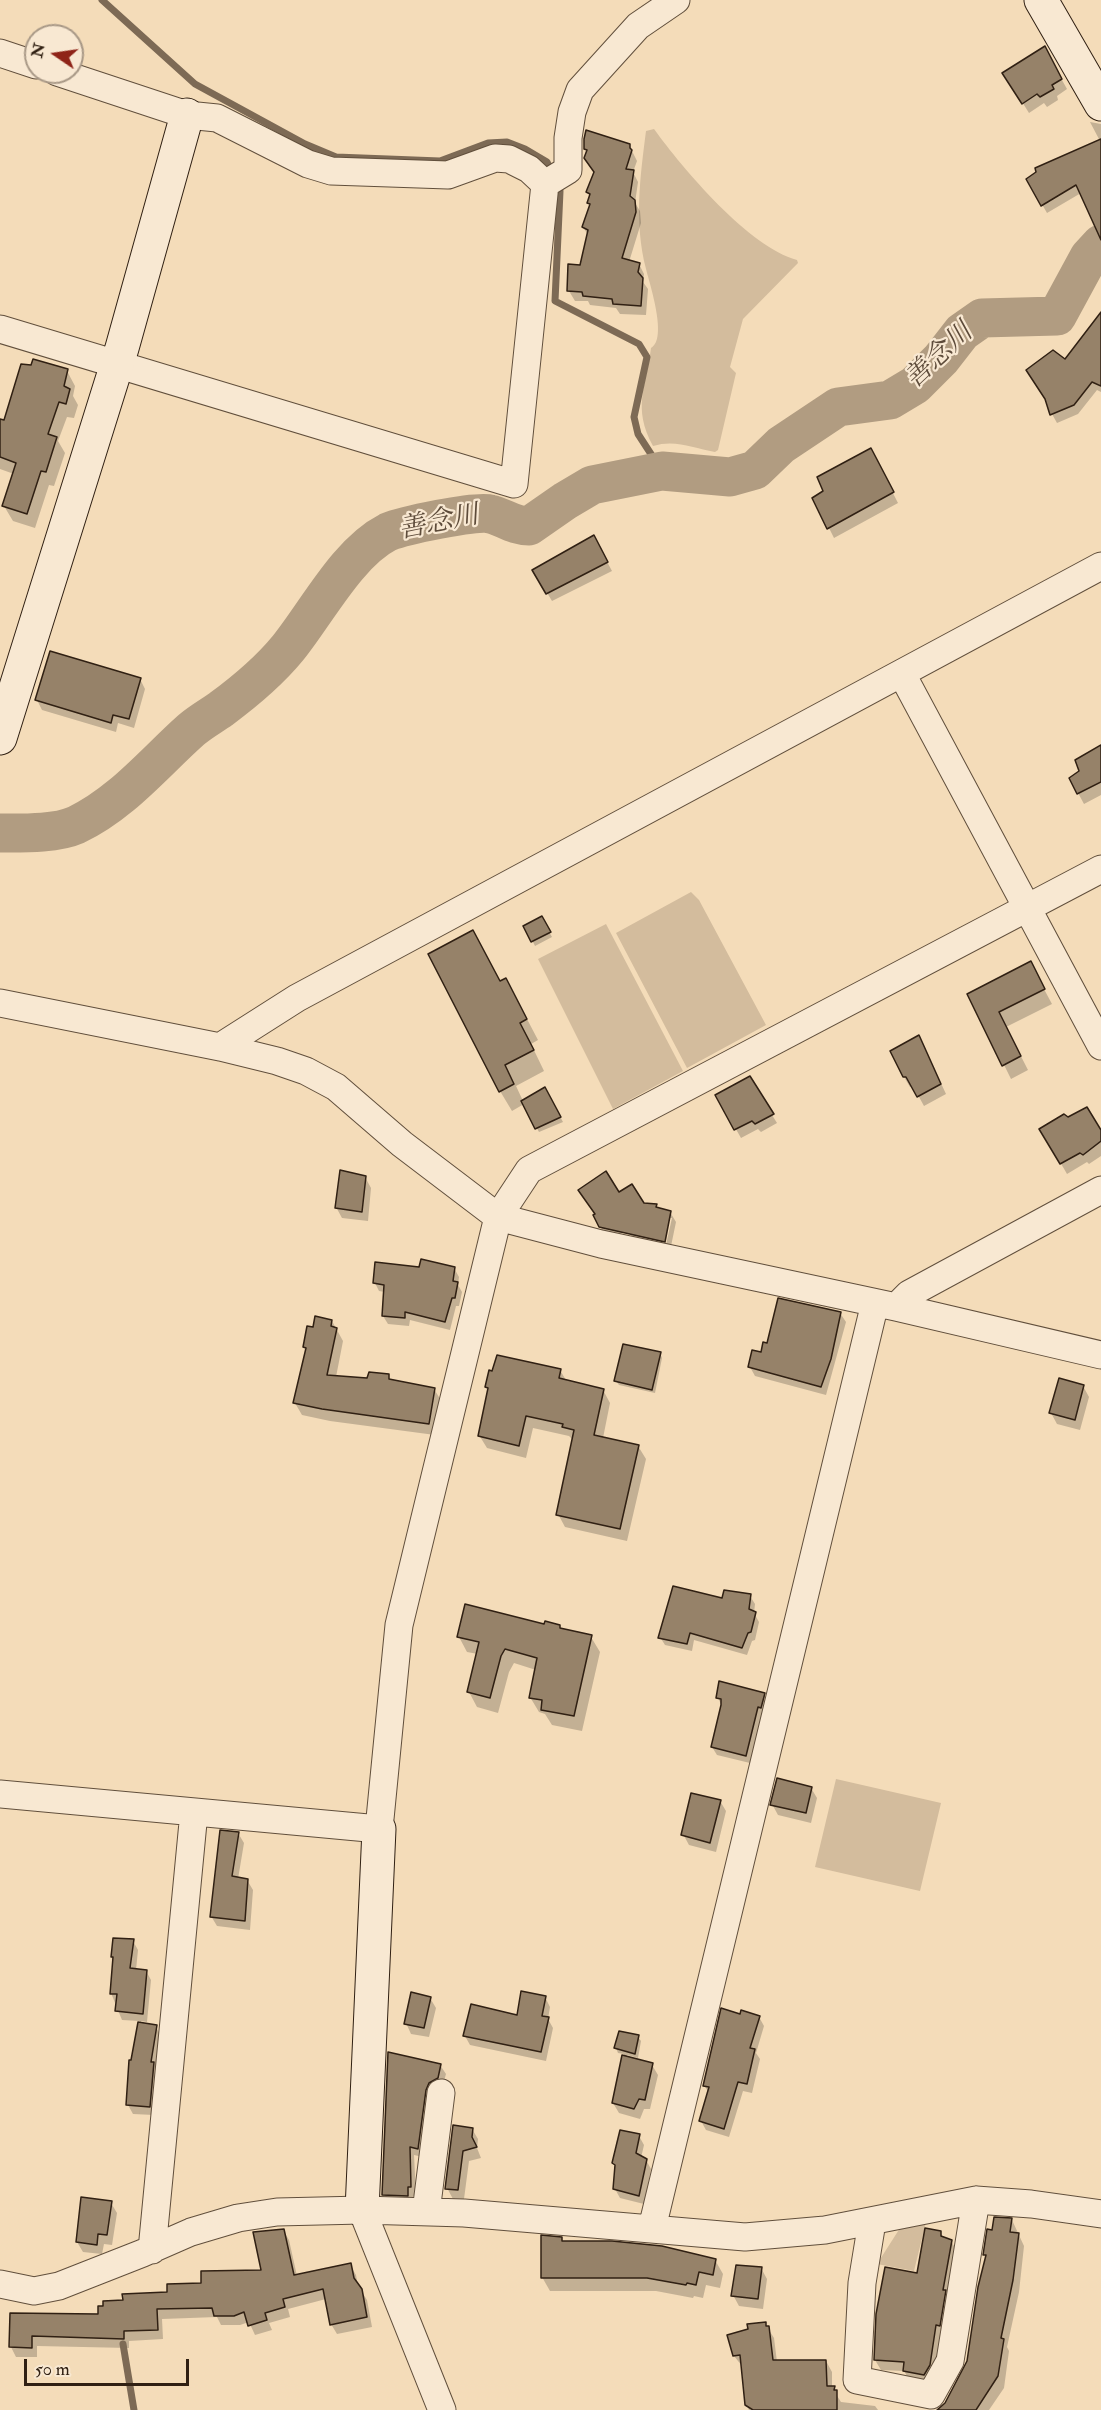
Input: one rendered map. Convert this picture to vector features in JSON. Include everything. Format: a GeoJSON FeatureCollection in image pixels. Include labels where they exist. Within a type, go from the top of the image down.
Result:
{"type":"FeatureCollection","features":[{"type":"Feature","properties":{"kind":"street"},"geometry":{"type":"LineString","coordinates":[[545,184],[568,170],[568,138],[572,112],[580,90],[638,26],[676,0]]}},
{"type":"Feature","properties":{"kind":"street"},"geometry":{"type":"LineString","coordinates":[[1041,0],[1101,104]]}},
{"type":"Feature","properties":{"kind":"street"},"geometry":{"type":"LineString","coordinates":[[0,53],[24,61]]}},
{"type":"Feature","properties":{"kind":"street"},"geometry":{"type":"LineString","coordinates":[[84,81],[187,115],[217,118],[308,164],[331,171],[448,175],[495,158],[509,159],[528,169],[545,184]]}},
{"type":"Feature","properties":{"kind":"street"},"geometry":{"type":"LineString","coordinates":[[0,738],[116,363],[187,115]]}},
{"type":"Feature","properties":{"kind":"street"},"geometry":{"type":"LineString","coordinates":[[0,329],[514,484],[545,184]]}},
{"type":"Feature","properties":{"kind":"street"},"geometry":{"type":"LineString","coordinates":[[220,1047],[297,998],[1101,566]]}},
{"type":"Feature","properties":{"kind":"street"},"geometry":{"type":"LineString","coordinates":[[902,674],[1101,1046]]}},
{"type":"Feature","properties":{"kind":"street"},"geometry":{"type":"LineString","coordinates":[[442,2410],[362,2210],[379,1830],[399,1624],[498,1216],[530,1170],[1101,869]]}},
{"type":"Feature","properties":{"kind":"street"},"geometry":{"type":"LineString","coordinates":[[0,1003],[220,1047],[278,1061],[306,1071],[336,1087],[402,1144],[498,1216],[601,1244],[885,1305],[1101,1355]]}},
{"type":"Feature","properties":{"kind":"street"},"geometry":{"type":"LineString","coordinates":[[885,1305],[1101,1190]]}},
{"type":"Feature","properties":{"kind":"street"},"geometry":{"type":"LineString","coordinates":[[652,2228],[885,1305]]}},
{"type":"Feature","properties":{"kind":"street"},"geometry":{"type":"LineString","coordinates":[[0,1794],[379,1830]]}},
{"type":"Feature","properties":{"kind":"street"},"geometry":{"type":"LineString","coordinates":[[152,2250],[194,1812]]}},
{"type":"Feature","properties":{"kind":"street"},"geometry":{"type":"LineString","coordinates":[[426,2212],[441,2093]]}},
{"type":"Feature","properties":{"kind":"street"},"geometry":{"type":"LineString","coordinates":[[872,2222],[862,2283],[857,2380],[931,2395],[950,2361],[976,2200]]}},
{"type":"Feature","properties":{"kind":"street"},"geometry":{"type":"LineString","coordinates":[[0,2284],[34,2291],[59,2286],[152,2250],[191,2232],[238,2218],[277,2212],[362,2210],[464,2213],[745,2237],[800,2234],[872,2222],[976,2200],[1031,2204],[1101,2214]]}},
{"type":"Feature","properties":{"kind":"shaded area"},"geometry":{"type":"Polygon","coordinates":[[[654,129],[718,205],[758,240],[797,260],[798,263],[743,319],[730,367],[736,373],[718,450],[715,452],[669,443],[653,446],[643,420],[642,397],[651,348],[656,343],[658,334],[658,323],[642,252],[639,200],[646,131],[654,129]]]}},
{"type":"Feature","properties":{"kind":"shaded area"},"geometry":{"type":"Polygon","coordinates":[[[691,892],[699,900],[766,1025],[687,1068],[616,933],[691,892]]]}},
{"type":"Feature","properties":{"kind":"shaded area"},"geometry":{"type":"Polygon","coordinates":[[[606,924],[683,1071],[613,1109],[538,959],[606,924]]]}},
{"type":"Feature","properties":{"kind":"shaded area"},"geometry":{"type":"Polygon","coordinates":[[[836,1779],[941,1803],[920,1891],[815,1867],[836,1779]]]}},
{"type":"Feature","properties":{"kind":"shaded area"},"geometry":{"type":"Polygon","coordinates":[[[926,2222],[914,2271],[877,2264],[902,2225],[926,2222]]]}},
{"type":"Feature","properties":{"kind":"building"},"geometry":{"type":"Polygon","coordinates":[[[1045,46],[1062,79],[1052,85],[1054,89],[1040,97],[1037,94],[1022,104],[1002,73],[1045,46]]]}},
{"type":"Feature","properties":{"kind":"building"},"geometry":{"type":"Polygon","coordinates":[[[586,130],[630,144],[632,150],[626,169],[634,170],[630,196],[635,200],[636,212],[622,258],[640,263],[638,272],[643,278],[641,306],[613,304],[612,299],[583,296],[582,292],[567,291],[568,264],[580,265],[588,230],[582,227],[590,204],[587,203],[590,194],[586,192],[594,172],[584,158],[587,150],[584,149],[586,130]]]}},
{"type":"Feature","properties":{"kind":"building"},"geometry":{"type":"Polygon","coordinates":[[[1101,139],[1101,240],[1076,185],[1041,206],[1026,179],[1036,172],[1035,168],[1101,139]]]}},
{"type":"Feature","properties":{"kind":"building"},"geometry":{"type":"Polygon","coordinates":[[[1101,312],[1101,386],[1092,382],[1074,405],[1050,415],[1045,399],[1026,370],[1053,350],[1065,359],[1101,312]]]}},
{"type":"Feature","properties":{"kind":"building"},"geometry":{"type":"Polygon","coordinates":[[[33,359],[68,369],[64,386],[70,389],[66,404],[59,402],[48,434],[57,437],[46,472],[41,471],[27,514],[2,506],[16,463],[0,457],[0,419],[4,420],[21,364],[31,365],[33,359]]]}},
{"type":"Feature","properties":{"kind":"building"},"geometry":{"type":"Polygon","coordinates":[[[871,448],[894,492],[827,529],[812,498],[823,491],[817,477],[871,448]]]}},
{"type":"Feature","properties":{"kind":"building"},"geometry":{"type":"Polygon","coordinates":[[[594,535],[608,562],[546,594],[532,570],[594,535]]]}},
{"type":"Feature","properties":{"kind":"building"},"geometry":{"type":"Polygon","coordinates":[[[50,651],[141,678],[129,719],[113,715],[111,723],[35,700],[50,651]]]}},
{"type":"Feature","properties":{"kind":"building"},"geometry":{"type":"Polygon","coordinates":[[[1101,745],[1101,782],[1077,794],[1069,778],[1079,771],[1075,760],[1101,745]]]}},
{"type":"Feature","properties":{"kind":"building"},"geometry":{"type":"Polygon","coordinates":[[[542,916],[551,932],[531,942],[523,926],[542,916]]]}},
{"type":"Feature","properties":{"kind":"building"},"geometry":{"type":"Polygon","coordinates":[[[473,930],[500,981],[506,978],[527,1019],[520,1023],[534,1050],[505,1065],[514,1084],[499,1092],[428,954],[473,930]]]}},
{"type":"Feature","properties":{"kind":"building"},"geometry":{"type":"Polygon","coordinates":[[[1031,961],[1045,989],[999,1012],[1021,1056],[1002,1066],[967,994],[1031,961]]]}},
{"type":"Feature","properties":{"kind":"building"},"geometry":{"type":"Polygon","coordinates":[[[919,1035],[941,1084],[917,1097],[906,1077],[903,1077],[890,1051],[919,1035]]]}},
{"type":"Feature","properties":{"kind":"building"},"geometry":{"type":"Polygon","coordinates":[[[750,1076],[774,1114],[755,1124],[752,1121],[734,1130],[715,1095],[750,1076]]]}},
{"type":"Feature","properties":{"kind":"building"},"geometry":{"type":"Polygon","coordinates":[[[545,1087],[561,1117],[535,1129],[521,1101],[545,1087]]]}},
{"type":"Feature","properties":{"kind":"building"},"geometry":{"type":"Polygon","coordinates":[[[1087,1107],[1101,1130],[1101,1141],[1083,1155],[1080,1153],[1060,1164],[1039,1129],[1064,1114],[1068,1117],[1087,1107]]]}},
{"type":"Feature","properties":{"kind":"building"},"geometry":{"type":"Polygon","coordinates":[[[340,1170],[366,1176],[362,1212],[335,1208],[340,1170]]]}},
{"type":"Feature","properties":{"kind":"building"},"geometry":{"type":"Polygon","coordinates":[[[606,1171],[619,1192],[632,1184],[644,1203],[657,1204],[656,1207],[671,1211],[665,1242],[599,1227],[593,1215],[595,1214],[578,1190],[606,1171]]]}},
{"type":"Feature","properties":{"kind":"building"},"geometry":{"type":"Polygon","coordinates":[[[421,1259],[455,1267],[453,1281],[458,1282],[455,1298],[452,1298],[445,1322],[405,1312],[405,1318],[382,1316],[384,1285],[373,1283],[375,1262],[419,1267],[421,1259]]]}},
{"type":"Feature","properties":{"kind":"building"},"geometry":{"type":"Polygon","coordinates":[[[778,1298],[841,1312],[831,1359],[821,1387],[748,1367],[752,1350],[761,1352],[763,1342],[767,1343],[778,1298]]]}},
{"type":"Feature","properties":{"kind":"building"},"geometry":{"type":"Polygon","coordinates":[[[315,1316],[332,1320],[331,1326],[337,1328],[327,1375],[367,1378],[369,1372],[389,1374],[389,1379],[435,1388],[429,1424],[293,1403],[306,1348],[303,1347],[307,1326],[313,1327],[315,1316]]]}},
{"type":"Feature","properties":{"kind":"building"},"geometry":{"type":"Polygon","coordinates":[[[623,1344],[661,1352],[652,1390],[614,1381],[623,1344]]]}},
{"type":"Feature","properties":{"kind":"building"},"geometry":{"type":"Polygon","coordinates":[[[497,1355],[561,1369],[559,1378],[604,1389],[594,1435],[639,1445],[620,1529],[556,1515],[574,1430],[562,1427],[563,1424],[526,1416],[519,1446],[478,1436],[488,1388],[485,1387],[489,1370],[492,1371],[497,1355]]]}},
{"type":"Feature","properties":{"kind":"building"},"geometry":{"type":"Polygon","coordinates":[[[1059,1378],[1084,1385],[1075,1420],[1049,1413],[1059,1378]]]}},
{"type":"Feature","properties":{"kind":"building"},"geometry":{"type":"Polygon","coordinates":[[[673,1586],[722,1598],[724,1590],[751,1594],[749,1609],[756,1612],[751,1632],[748,1633],[742,1648],[690,1633],[687,1644],[658,1638],[673,1586]]]}},
{"type":"Feature","properties":{"kind":"building"},"geometry":{"type":"Polygon","coordinates":[[[465,1604],[544,1624],[545,1621],[560,1625],[560,1628],[592,1635],[574,1716],[541,1710],[542,1700],[529,1698],[537,1658],[505,1649],[490,1698],[467,1692],[479,1642],[457,1637],[465,1604]]]}},
{"type":"Feature","properties":{"kind":"building"},"geometry":{"type":"Polygon","coordinates":[[[719,1681],[765,1693],[761,1708],[758,1707],[746,1756],[711,1747],[721,1705],[721,1699],[716,1698],[719,1681]]]}},
{"type":"Feature","properties":{"kind":"building"},"geometry":{"type":"Polygon","coordinates":[[[777,1778],[812,1787],[806,1813],[770,1805],[777,1778]]]}},
{"type":"Feature","properties":{"kind":"building"},"geometry":{"type":"Polygon","coordinates":[[[691,1793],[721,1800],[710,1843],[681,1835],[691,1793]]]}},
{"type":"Feature","properties":{"kind":"building"},"geometry":{"type":"Polygon","coordinates":[[[220,1830],[239,1832],[232,1876],[248,1879],[245,1921],[210,1917],[220,1830]]]}},
{"type":"Feature","properties":{"kind":"building"},"geometry":{"type":"Polygon","coordinates":[[[113,1938],[134,1939],[130,1968],[147,1970],[143,2014],[115,2011],[117,1994],[110,1994],[113,1938]]]}},
{"type":"Feature","properties":{"kind":"building"},"geometry":{"type":"Polygon","coordinates":[[[521,1991],[546,1996],[542,2016],[549,2017],[541,2052],[463,2036],[471,2004],[517,2015],[521,1991]]]}},
{"type":"Feature","properties":{"kind":"building"},"geometry":{"type":"Polygon","coordinates":[[[411,1992],[431,1997],[424,2028],[404,2024],[411,1992]]]}},
{"type":"Feature","properties":{"kind":"building"},"geometry":{"type":"Polygon","coordinates":[[[721,2008],[740,2014],[741,2010],[760,2016],[750,2048],[755,2049],[747,2084],[738,2082],[724,2129],[699,2121],[709,2087],[703,2086],[721,2008]]]}},
{"type":"Feature","properties":{"kind":"building"},"geometry":{"type":"Polygon","coordinates":[[[138,2022],[157,2025],[151,2062],[154,2062],[150,2107],[126,2105],[129,2060],[131,2060],[138,2022]]]}},
{"type":"Feature","properties":{"kind":"building"},"geometry":{"type":"Polygon","coordinates":[[[619,2031],[639,2035],[635,2054],[614,2048],[619,2031]]]}},
{"type":"Feature","properties":{"kind":"building"},"geometry":{"type":"Polygon","coordinates":[[[388,2052],[441,2064],[438,2078],[429,2083],[426,2090],[418,2149],[410,2147],[411,2187],[408,2187],[408,2196],[382,2195],[388,2052]]]}},
{"type":"Feature","properties":{"kind":"building"},"geometry":{"type":"Polygon","coordinates":[[[622,2055],[653,2063],[645,2100],[639,2099],[634,2109],[612,2103],[622,2055]]]}},
{"type":"Feature","properties":{"kind":"building"},"geometry":{"type":"Polygon","coordinates":[[[453,2125],[473,2128],[472,2137],[477,2147],[463,2151],[458,2190],[445,2189],[453,2125]]]}},
{"type":"Feature","properties":{"kind":"building"},"geometry":{"type":"Polygon","coordinates":[[[620,2130],[640,2134],[636,2153],[647,2159],[639,2196],[613,2189],[615,2165],[612,2163],[620,2130]]]}},
{"type":"Feature","properties":{"kind":"building"},"geometry":{"type":"Polygon","coordinates":[[[81,2197],[112,2201],[107,2235],[98,2234],[97,2245],[76,2242],[81,2197]]]}},
{"type":"Feature","properties":{"kind":"building"},"geometry":{"type":"Polygon","coordinates":[[[994,2217],[1012,2218],[1010,2232],[1019,2233],[1013,2280],[1001,2338],[1004,2339],[998,2376],[976,2410],[937,2410],[945,2403],[967,2361],[978,2287],[986,2255],[983,2255],[987,2229],[992,2230],[994,2217]]]}},
{"type":"Feature","properties":{"kind":"building"},"geometry":{"type":"Polygon","coordinates":[[[925,2228],[941,2231],[941,2236],[952,2240],[943,2290],[946,2290],[940,2326],[936,2325],[930,2365],[924,2375],[903,2371],[904,2362],[874,2360],[876,2314],[885,2267],[917,2273],[925,2228]]]}},
{"type":"Feature","properties":{"kind":"building"},"geometry":{"type":"Polygon","coordinates":[[[284,2229],[294,2275],[351,2263],[354,2278],[362,2289],[367,2317],[330,2325],[323,2289],[283,2299],[285,2307],[265,2313],[267,2320],[248,2326],[244,2312],[234,2316],[214,2316],[212,2308],[157,2309],[158,2330],[124,2331],[124,2339],[32,2336],[32,2348],[9,2347],[10,2313],[98,2314],[98,2306],[103,2306],[103,2301],[123,2300],[122,2294],[167,2292],[167,2284],[201,2283],[201,2271],[261,2270],[253,2232],[284,2229]]]}},
{"type":"Feature","properties":{"kind":"building"},"geometry":{"type":"Polygon","coordinates":[[[541,2235],[562,2237],[562,2241],[612,2241],[662,2246],[716,2259],[713,2275],[699,2272],[696,2285],[647,2278],[541,2278],[541,2235]]]}},
{"type":"Feature","properties":{"kind":"building"},"geometry":{"type":"Polygon","coordinates":[[[736,2265],[762,2267],[758,2299],[731,2296],[736,2265]]]}},
{"type":"Feature","properties":{"kind":"building"},"geometry":{"type":"Polygon","coordinates":[[[766,2322],[766,2326],[769,2326],[773,2360],[826,2360],[827,2386],[835,2386],[834,2390],[837,2390],[837,2410],[753,2410],[745,2405],[740,2355],[733,2356],[727,2335],[748,2329],[747,2324],[766,2322]]]}},
{"type":"Feature","properties":{"kind":"waterway"},"geometry":{"type":"LineString","coordinates":[[102,0],[195,84],[305,144],[336,157],[440,161],[488,143],[507,142],[547,162],[553,174]]}},
{"type":"Feature","properties":{"kind":"waterway"},"geometry":{"type":"LineString","coordinates":[[557,184],[560,191],[555,301],[639,344],[647,357],[634,417],[638,434],[662,471]]}},
{"type":"Feature","properties":{"kind":"waterway","name":"善念川"},"geometry":{"type":"LineString","coordinates":[[0,833],[39,832],[68,828],[108,806],[198,724],[230,702],[265,672],[299,634],[346,568],[359,554],[388,532],[439,519],[482,513],[500,517],[518,525],[529,526],[592,485],[662,471],[730,477],[755,470],[781,445],[838,407],[890,400],[915,385],[941,359],[962,332],[982,318],[1057,316],[1089,257],[1101,244]]}},
{"type":"Feature","properties":{"kind":"waterway"},"geometry":{"type":"LineString","coordinates":[[123,2344],[134,2410]]}}]}
